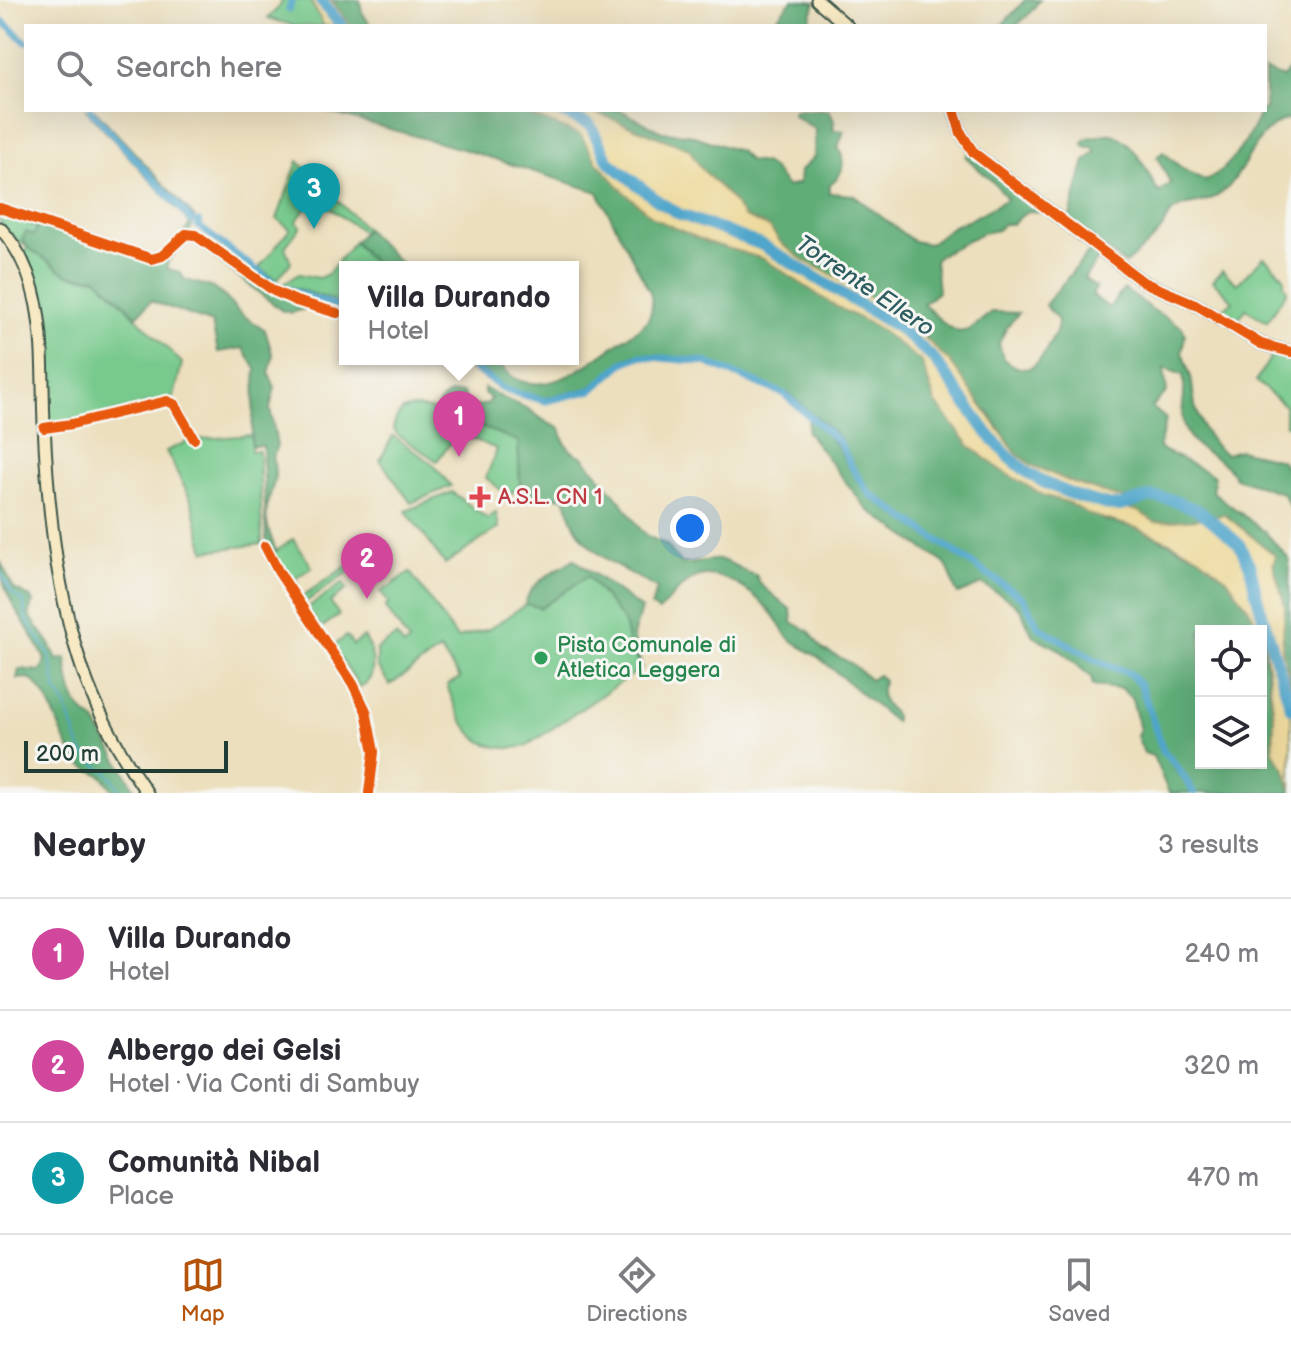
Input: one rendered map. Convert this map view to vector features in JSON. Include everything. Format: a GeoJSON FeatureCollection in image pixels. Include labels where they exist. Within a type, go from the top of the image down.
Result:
{"type":"FeatureCollection","features":[{"type":"Feature","properties":{"kind":"main road"},"geometry":{"type":"LineString","coordinates":[[817,0],[845,24]]}},
{"type":"Feature","properties":{"kind":"main road"},"geometry":{"type":"LineString","coordinates":[[955,112],[963,138],[977,156],[1137,278],[1195,304],[1261,344],[1291,352]]}},
{"type":"Feature","properties":{"kind":"main road"},"geometry":{"type":"LineString","coordinates":[[0,228],[25,266],[37,300],[44,428],[57,561],[73,644],[98,713],[147,793]]}},
{"type":"Feature","properties":{"kind":"street"},"geometry":{"type":"LineString","coordinates":[[0,208],[152,259],[162,256],[186,234],[195,235],[274,291],[337,313]]}},
{"type":"Feature","properties":{"kind":"street"},"geometry":{"type":"LineString","coordinates":[[44,428],[167,401],[176,407],[194,439]]}},
{"type":"Feature","properties":{"kind":"street"},"geometry":{"type":"LineString","coordinates":[[265,546],[273,564],[353,684],[366,711],[374,752],[369,793]]}},
{"type":"Feature","properties":{"kind":"green space"},"geometry":{"type":"Polygon","coordinates":[[[282,0],[310,0],[323,24],[288,24],[268,18],[282,0]]]}},
{"type":"Feature","properties":{"kind":"green space"},"geometry":{"type":"Polygon","coordinates":[[[331,0],[360,0],[362,12],[370,24],[349,24],[331,0]]]}},
{"type":"Feature","properties":{"kind":"green space"},"geometry":{"type":"Polygon","coordinates":[[[792,0],[815,2],[809,24],[772,24],[792,0]]]}},
{"type":"Feature","properties":{"kind":"green space"},"geometry":{"type":"Polygon","coordinates":[[[1025,0],[1040,0],[1018,24],[1003,24],[1025,0]]]}},
{"type":"Feature","properties":{"kind":"green space"},"geometry":{"type":"Polygon","coordinates":[[[1291,67],[1291,118],[1279,122],[1262,136],[1237,176],[1222,193],[1176,209],[1157,235],[1125,264],[1069,220],[1085,161],[1096,152],[1084,146],[1087,138],[1105,134],[1123,139],[1138,155],[1158,192],[1171,184],[1157,157],[1163,152],[1184,170],[1206,181],[1232,160],[1260,112],[1267,112],[1267,72],[1283,78],[1291,67]]]}},
{"type":"Feature","properties":{"kind":"green space"},"geometry":{"type":"Polygon","coordinates":[[[88,112],[97,112],[195,218],[190,231],[185,232],[190,223],[88,112]]]}},
{"type":"Feature","properties":{"kind":"green space"},"geometry":{"type":"Polygon","coordinates":[[[328,112],[522,112],[582,135],[597,162],[655,219],[707,242],[764,259],[835,306],[875,326],[922,362],[935,402],[971,447],[1002,471],[1045,496],[1067,502],[1106,521],[1137,528],[1199,557],[1227,579],[1258,625],[1195,625],[1195,769],[1267,769],[1267,671],[1274,718],[1273,752],[1285,769],[1291,793],[1195,793],[1164,749],[1142,686],[1130,671],[1099,659],[1042,627],[1023,596],[871,492],[839,437],[788,393],[701,359],[636,354],[625,359],[592,387],[546,398],[509,390],[473,365],[501,365],[519,381],[537,384],[550,382],[576,372],[646,322],[652,307],[650,292],[598,192],[466,150],[328,112]]]}},
{"type":"Feature","properties":{"kind":"green space"},"geometry":{"type":"Polygon","coordinates":[[[594,112],[624,112],[662,132],[688,134],[739,151],[749,161],[764,163],[773,169],[787,187],[799,183],[800,171],[814,157],[815,129],[793,115],[794,112],[830,112],[834,121],[833,130],[844,131],[838,147],[843,167],[830,184],[829,193],[853,195],[913,241],[929,244],[953,226],[1007,199],[966,157],[969,152],[1046,212],[1027,211],[1012,224],[1003,224],[998,230],[982,233],[938,256],[935,261],[938,292],[923,304],[947,326],[959,332],[969,330],[992,312],[1019,313],[999,343],[1003,359],[1019,368],[1035,365],[1055,333],[1058,320],[1045,305],[1094,246],[1103,253],[1084,278],[1096,288],[1092,295],[1109,308],[1124,289],[1182,327],[1185,334],[1182,352],[1191,377],[1195,406],[1204,430],[1217,448],[1226,454],[1239,450],[1281,460],[1291,474],[1291,509],[1283,493],[1235,478],[1224,464],[1191,439],[1182,418],[1183,375],[1164,368],[1167,392],[1152,407],[1166,419],[1159,448],[1215,476],[1212,491],[1266,533],[1289,559],[1291,686],[1282,649],[1285,606],[1273,564],[1276,556],[1226,515],[1215,516],[1191,503],[1160,493],[1123,499],[1031,465],[1016,453],[989,413],[924,336],[844,281],[803,260],[782,244],[769,227],[744,217],[701,168],[689,149],[594,112]]]}},
{"type":"Feature","properties":{"kind":"green space"},"geometry":{"type":"Polygon","coordinates":[[[298,161],[366,229],[363,232],[314,197],[296,222],[301,226],[285,247],[291,262],[277,280],[259,268],[290,229],[277,219],[298,161]]]}},
{"type":"Feature","properties":{"kind":"green space"},"geometry":{"type":"Polygon","coordinates":[[[0,211],[38,228],[34,236],[26,232],[76,277],[97,278],[182,363],[174,397],[100,416],[49,424],[42,300],[24,255],[27,247],[0,222],[0,211]]]}},
{"type":"Feature","properties":{"kind":"green space"},"geometry":{"type":"Polygon","coordinates":[[[32,220],[154,261],[184,238],[193,237],[234,266],[309,308],[291,313],[281,310],[192,240],[184,241],[167,263],[168,269],[180,272],[185,280],[211,287],[222,294],[241,314],[265,330],[273,356],[269,374],[275,387],[270,408],[277,446],[272,458],[275,477],[266,513],[276,551],[271,555],[266,539],[263,446],[251,446],[256,369],[243,348],[218,352],[212,323],[151,301],[137,316],[97,278],[68,275],[27,247],[22,239],[26,232],[34,235],[37,228],[29,224],[32,220]]]}},
{"type":"Feature","properties":{"kind":"green space"},"geometry":{"type":"Polygon","coordinates":[[[366,229],[398,261],[371,261],[354,242],[366,229]]]}},
{"type":"Feature","properties":{"kind":"green space"},"geometry":{"type":"Polygon","coordinates":[[[354,242],[371,261],[339,261],[339,302],[283,284],[299,274],[319,278],[328,274],[354,242]]]}},
{"type":"Feature","properties":{"kind":"green space"},"geometry":{"type":"Polygon","coordinates":[[[1264,257],[1284,277],[1287,291],[1267,322],[1246,309],[1237,321],[1273,345],[1217,314],[1233,301],[1213,281],[1222,270],[1237,284],[1264,257]]]}},
{"type":"Feature","properties":{"kind":"green space"},"geometry":{"type":"Polygon","coordinates":[[[1275,350],[1291,354],[1291,427],[1285,424],[1285,406],[1256,381],[1275,350]]]}},
{"type":"Feature","properties":{"kind":"green space"},"geometry":{"type":"Polygon","coordinates":[[[484,388],[560,428],[567,446],[583,457],[641,530],[667,545],[681,563],[720,560],[756,575],[760,584],[791,610],[792,622],[810,632],[822,649],[851,663],[870,680],[878,675],[884,680],[881,695],[895,716],[895,722],[818,657],[785,634],[767,608],[734,583],[715,576],[700,576],[680,588],[659,611],[651,606],[657,589],[610,562],[589,545],[573,522],[565,498],[535,495],[520,485],[518,441],[438,411],[443,398],[453,393],[463,393],[466,403],[473,407],[487,404],[491,399],[484,393],[484,388]]]}},
{"type":"Feature","properties":{"kind":"green space"},"geometry":{"type":"Polygon","coordinates":[[[415,407],[438,411],[518,441],[520,485],[509,496],[486,478],[497,449],[458,433],[437,461],[398,435],[393,428],[398,415],[415,407]]]}},
{"type":"Feature","properties":{"kind":"green space"},"geometry":{"type":"Polygon","coordinates":[[[809,417],[838,447],[871,498],[1021,599],[1041,630],[1096,662],[1129,674],[1148,706],[1162,750],[1192,793],[1169,793],[1153,756],[1144,753],[1137,736],[1140,730],[1132,699],[1122,689],[1093,686],[1091,677],[1059,649],[1033,636],[1021,610],[1013,602],[982,584],[958,594],[944,563],[867,509],[807,432],[809,417]]]}},
{"type":"Feature","properties":{"kind":"green space"},"geometry":{"type":"Polygon","coordinates":[[[251,435],[251,451],[259,451],[262,544],[205,551],[191,500],[166,451],[191,440],[251,435]]]}},
{"type":"Feature","properties":{"kind":"green space"},"geometry":{"type":"Polygon","coordinates":[[[393,436],[433,464],[451,486],[411,503],[380,460],[393,436]]]}},
{"type":"Feature","properties":{"kind":"green space"},"geometry":{"type":"Polygon","coordinates":[[[452,492],[488,519],[496,512],[499,528],[445,564],[406,511],[452,492]]]}},
{"type":"Feature","properties":{"kind":"green space"},"geometry":{"type":"Polygon","coordinates":[[[1143,501],[1183,506],[1202,519],[1157,522],[1129,510],[1143,501]]]}},
{"type":"Feature","properties":{"kind":"green space"},"geometry":{"type":"Polygon","coordinates":[[[293,539],[312,567],[295,579],[298,585],[295,592],[271,555],[293,539]]]}},
{"type":"Feature","properties":{"kind":"green space"},"geometry":{"type":"Polygon","coordinates":[[[574,559],[641,609],[633,636],[642,668],[630,649],[624,622],[588,576],[541,608],[526,604],[527,597],[537,584],[574,559]]]}},
{"type":"Feature","properties":{"kind":"green space"},"geometry":{"type":"Polygon","coordinates":[[[0,561],[14,589],[30,597],[33,602],[29,615],[50,644],[57,660],[66,658],[70,685],[80,709],[94,720],[137,793],[115,793],[103,777],[79,763],[70,751],[44,694],[29,678],[17,679],[19,669],[41,671],[45,660],[5,588],[0,561]]]}},
{"type":"Feature","properties":{"kind":"green space"},"geometry":{"type":"Polygon","coordinates":[[[353,562],[356,567],[304,603],[304,595],[353,562]]]}},
{"type":"Feature","properties":{"kind":"green space","name":"Pista Comunale di Atletica Leggera"},"geometry":{"type":"Polygon","coordinates":[[[410,572],[457,638],[489,629],[526,604],[541,607],[588,576],[624,622],[630,649],[642,668],[526,746],[495,747],[473,735],[458,714],[447,685],[460,678],[440,650],[390,685],[377,666],[377,649],[396,636],[404,646],[409,642],[385,607],[389,604],[381,592],[410,572]]]}},
{"type":"Feature","properties":{"kind":"green space"},"geometry":{"type":"Polygon","coordinates":[[[343,583],[347,589],[330,602],[339,615],[321,628],[307,608],[343,583]]]}},
{"type":"Feature","properties":{"kind":"green space"},"geometry":{"type":"Polygon","coordinates":[[[347,636],[353,645],[364,637],[370,650],[372,672],[360,687],[332,646],[347,636]]]}},
{"type":"Feature","properties":{"kind":"sand"},"geometry":{"type":"Polygon","coordinates":[[[310,0],[331,0],[349,24],[323,24],[310,0]]]}},
{"type":"Feature","properties":{"kind":"sand"},"geometry":{"type":"Polygon","coordinates":[[[522,112],[594,112],[689,149],[701,168],[744,217],[769,227],[782,244],[803,260],[844,281],[924,337],[950,362],[1016,453],[1031,465],[1123,499],[1160,493],[1191,503],[1215,516],[1225,515],[1276,556],[1273,564],[1285,606],[1282,649],[1291,686],[1291,790],[1285,769],[1273,752],[1274,718],[1267,660],[1267,625],[1257,625],[1227,579],[1179,546],[1045,496],[1002,471],[971,447],[935,402],[922,362],[875,326],[835,306],[764,259],[707,242],[655,219],[624,192],[597,162],[581,135],[522,112]],[[1154,500],[1143,501],[1130,509],[1155,522],[1201,519],[1183,506],[1154,500]]]}},
{"type":"Feature","properties":{"kind":"waterway"},"geometry":{"type":"LineString","coordinates":[[289,9],[292,0]]}},
{"type":"Feature","properties":{"kind":"waterway","name":"Torrente Ellero"},"geometry":{"type":"LineString","coordinates":[[320,0],[340,24]]}},
{"type":"Feature","properties":{"kind":"waterway"},"geometry":{"type":"LineString","coordinates":[[0,19],[24,40]]}},
{"type":"Feature","properties":{"kind":"waterway"},"geometry":{"type":"LineString","coordinates":[[92,112],[192,221]]}},
{"type":"Feature","properties":{"kind":"waterway","name":"Torrente Ellero"},"geometry":{"type":"LineString","coordinates":[[561,112],[590,125],[609,162],[658,201],[679,214],[762,245],[900,329],[933,358],[988,434],[1028,473],[1078,497],[1108,505],[1120,506],[1150,497],[1169,499],[1198,510],[1210,519],[1239,544],[1250,566],[1291,708]]}},
{"type":"Feature","properties":{"kind":"waterway"},"geometry":{"type":"LineString","coordinates":[[199,222],[198,226],[275,284]]}},
{"type":"Feature","properties":{"kind":"waterway"},"geometry":{"type":"LineString","coordinates":[[280,287],[339,307]]}},
{"type":"Feature","properties":{"kind":"waterway"},"geometry":{"type":"LineString","coordinates":[[469,365],[505,390],[546,401],[592,390],[623,363],[639,356],[705,362],[784,394],[839,442],[870,494],[974,565]]}},
{"type":"Feature","properties":{"kind":"waterway"},"geometry":{"type":"LineString","coordinates":[[978,568],[1023,598],[1039,627],[1097,661],[1129,673],[1141,686],[1163,751],[1194,793]]}},
{"type":"Feature","properties":{"kind":"waterway"},"geometry":{"type":"LineString","coordinates":[[0,572],[12,593],[23,601],[26,619],[49,654],[56,690],[65,704],[80,748],[90,761],[108,773],[123,793]]}},
{"type":"Feature","properties":{"kind":"cycle path"},"geometry":{"type":"LineString","coordinates":[[955,112],[961,133],[974,153],[1143,282],[1195,304],[1261,344],[1291,352]]}},
{"type":"Feature","properties":{"kind":"cycle path"},"geometry":{"type":"LineString","coordinates":[[0,208],[152,259],[162,256],[186,234],[195,235],[274,291],[337,313]]}},
{"type":"Feature","properties":{"kind":"cycle path"},"geometry":{"type":"LineString","coordinates":[[44,428],[167,401],[174,404],[194,439]]}},
{"type":"Feature","properties":{"kind":"cycle path"},"geometry":{"type":"LineString","coordinates":[[265,546],[278,571],[353,684],[366,711],[374,752],[369,793]]}},
{"type":"Feature","properties":{"kind":"place","name":"Comunità Nibal"},"geometry":{"type":"Point","coordinates":[314,229]}},
{"type":"Feature","properties":{"kind":"place","name":"Villa Durando"},"geometry":{"type":"Point","coordinates":[459,457]}},
{"type":"Feature","properties":{"kind":"place","name":"A.S.L. CN 1"},"geometry":{"type":"Point","coordinates":[480,497]}},
{"type":"Feature","properties":{"kind":"place","name":"Albergo dei Gelsi"},"geometry":{"type":"Point","coordinates":[367,599]}},
{"type":"Feature","properties":{"kind":"place","name":"Pista Comunale di Atletica Leggera"},"geometry":{"type":"Point","coordinates":[541,658]}}]}
